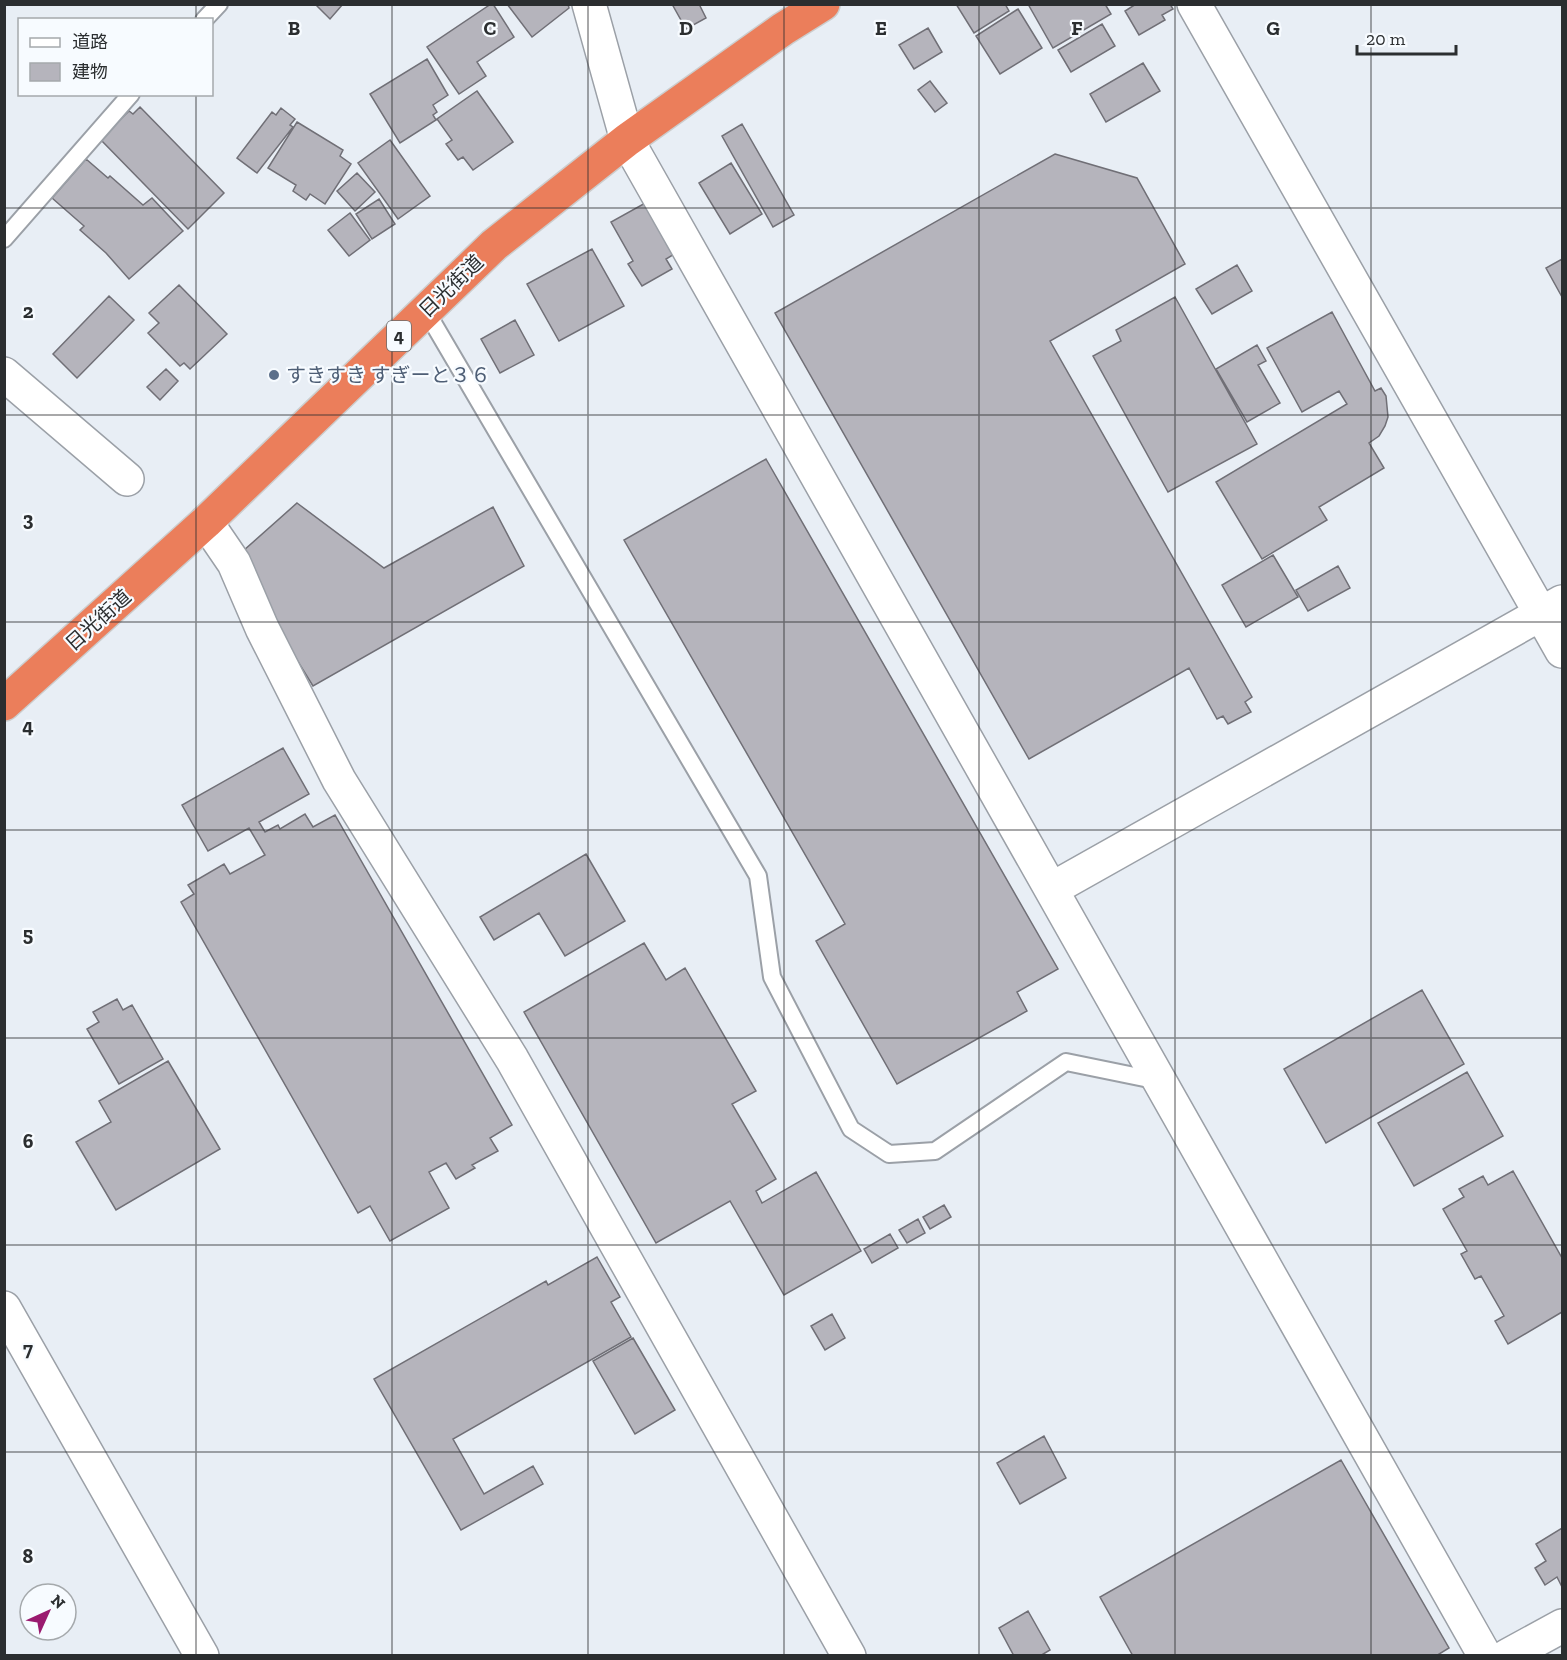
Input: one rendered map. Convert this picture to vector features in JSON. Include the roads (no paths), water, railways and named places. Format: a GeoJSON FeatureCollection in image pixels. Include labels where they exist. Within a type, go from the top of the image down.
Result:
{"type":"FeatureCollection","features":[{"type":"Feature","properties":{"kind":"highway","name":"日光街道"},"geometry":{"type":"LineString","coordinates":[[4,704],[206,522],[494,245],[627,140],[783,29],[823,4]]}},
{"type":"Feature","properties":{"kind":"street"},"geometry":{"type":"LineString","coordinates":[[589,4],[627,140],[1485,1656]]}},
{"type":"Feature","properties":{"kind":"street"},"geometry":{"type":"LineString","coordinates":[[1194,4],[1552,608],[1563,651]]}},
{"type":"Feature","properties":{"kind":"street"},"geometry":{"type":"LineString","coordinates":[[4,374],[127,479]]}},
{"type":"Feature","properties":{"kind":"street"},"geometry":{"type":"LineString","coordinates":[[206,522],[234,563],[262,628],[339,780],[513,1059],[849,1656]]}},
{"type":"Feature","properties":{"kind":"street"},"geometry":{"type":"LineString","coordinates":[[1052,889],[1552,608]]}},
{"type":"Feature","properties":{"kind":"street"},"geometry":{"type":"LineString","coordinates":[[4,1308],[202,1656]]}},
{"type":"Feature","properties":{"kind":"street"},"geometry":{"type":"LineString","coordinates":[[1508,1656],[1563,1626]]}},
{"type":"Feature","properties":{"kind":"lane"},"geometry":{"type":"LineString","coordinates":[[206,18],[219,4]]}},
{"type":"Feature","properties":{"kind":"lane"},"geometry":{"type":"LineString","coordinates":[[4,239],[129,96]]}},
{"type":"Feature","properties":{"kind":"lane"},"geometry":{"type":"LineString","coordinates":[[426,311],[758,876],[772,977],[851,1129],[889,1154],[935,1151],[1066,1062],[1159,1081]]}},
{"type":"Feature","properties":{"kind":"place","name":"すきすき すぎーと３６"},"geometry":{"type":"Point","coordinates":[274,375]}}]}
